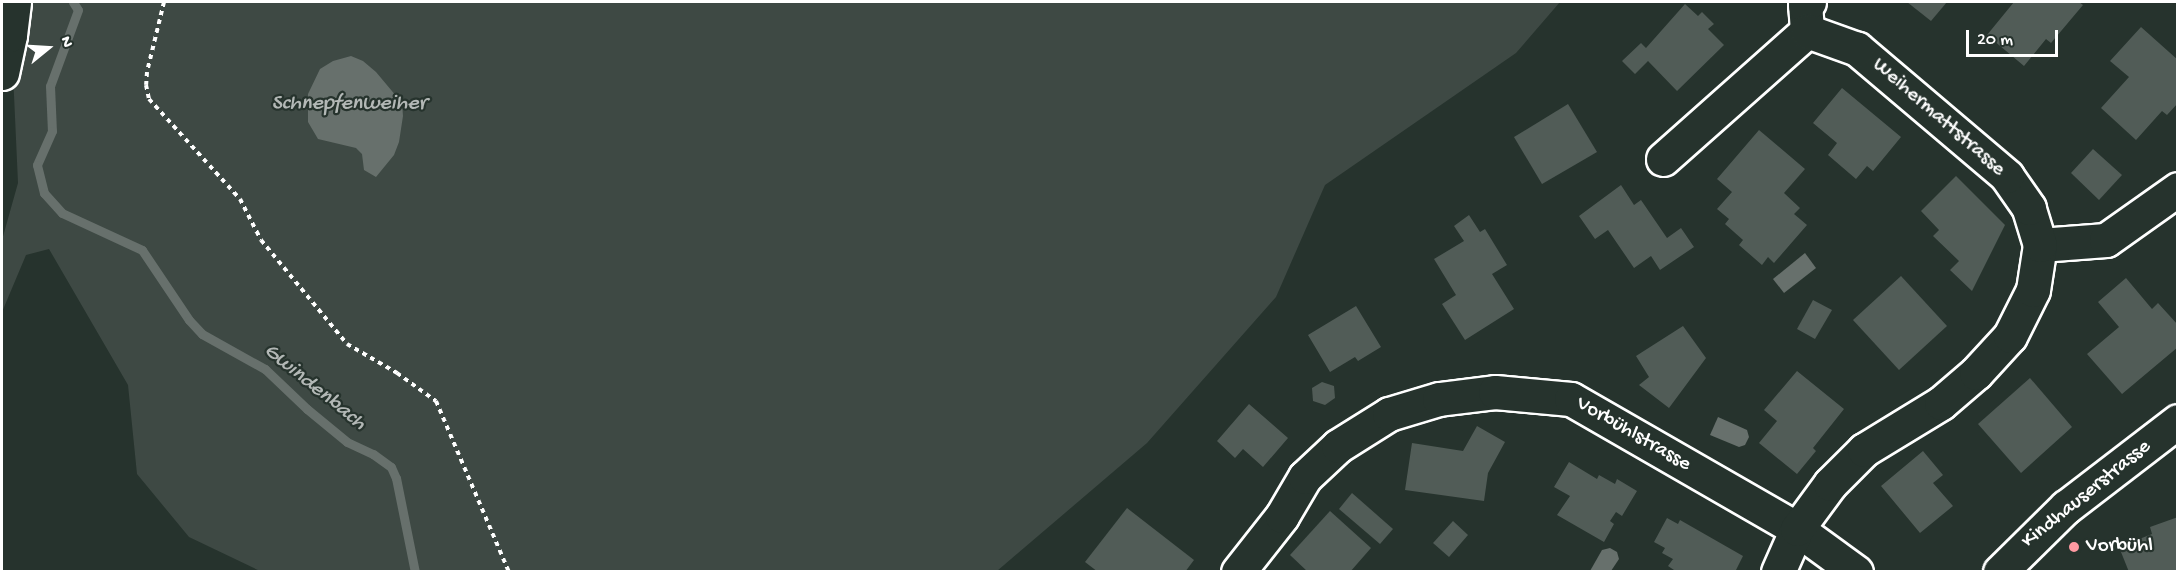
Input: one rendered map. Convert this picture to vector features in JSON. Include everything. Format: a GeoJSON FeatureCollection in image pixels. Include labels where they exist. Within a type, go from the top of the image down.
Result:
{"type":"FeatureCollection","features":[{"type":"Feature","properties":{"kind":"street"},"geometry":{"type":"LineString","coordinates":[[2,73],[14,2]]}},
{"type":"Feature","properties":{"kind":"street","name":"Weihermattstrasse"},"geometry":{"type":"LineString","coordinates":[[1663,159],[1808,16],[1857,49],[2007,176],[2029,208],[2040,245],[2033,290],[2010,336],[1976,373],[1941,403],[1864,450],[1830,484],[1797,529],[1778,572]]}},
{"type":"Feature","properties":{"kind":"street"},"geometry":{"type":"LineString","coordinates":[[2040,245],[2106,240],[2178,189]]}},
{"type":"Feature","properties":{"kind":"street","name":"Vorbühlstrasse"},"geometry":{"type":"LineString","coordinates":[[1239,572],[1282,516],[1305,477],[1338,446],[1389,414],[1439,399],[1495,392],[1571,399],[1797,529],[1856,572]]}},
{"type":"Feature","properties":{"kind":"street","name":"Kindhauserstrasse"},"geometry":{"type":"LineString","coordinates":[[2004,570],[2066,507],[2178,421]]}},
{"type":"Feature","properties":{"kind":"path"},"geometry":{"type":"LineString","coordinates":[[164,2],[147,72],[146,85],[149,99],[240,199],[261,240],[347,344],[397,372],[436,401],[509,572]]}},
{"type":"Feature","properties":{"kind":"shaded area"},"geometry":{"type":"Polygon","coordinates":[[[19,2],[1560,2],[1516,53],[1325,185],[1276,297],[1147,443],[997,571],[260,571],[189,537],[137,474],[128,385],[49,249],[26,255],[2,312],[2,240],[18,183],[12,51],[19,2]]]}},
{"type":"Feature","properties":{"kind":"water","name":"Schnepfenweiher"},"geometry":{"type":"Polygon","coordinates":[[[351,56],[363,61],[376,72],[402,103],[403,116],[399,142],[394,155],[376,177],[364,170],[362,154],[356,148],[318,139],[308,122],[308,94],[320,69],[333,61],[351,56]]]}},
{"type":"Feature","properties":{"kind":"water"},"geometry":{"type":"Polygon","coordinates":[[[1805,253],[1816,268],[1784,293],[1773,279],[1805,253]]]}},
{"type":"Feature","properties":{"kind":"water"},"geometry":{"type":"Polygon","coordinates":[[[1718,417],[1747,430],[1749,437],[1745,445],[1739,447],[1710,435],[1718,417]]]}},
{"type":"Feature","properties":{"kind":"water"},"geometry":{"type":"Polygon","coordinates":[[[1610,548],[1617,552],[1619,559],[1611,571],[1590,571],[1602,550],[1610,548]]]}},
{"type":"Feature","properties":{"kind":"building"},"geometry":{"type":"Polygon","coordinates":[[[1907,2],[1947,2],[1931,21],[1907,2]]]}},
{"type":"Feature","properties":{"kind":"building"},"geometry":{"type":"Polygon","coordinates":[[[2014,2],[2079,2],[2083,5],[2051,43],[2046,39],[2024,66],[1987,35],[2014,2]]]}},
{"type":"Feature","properties":{"kind":"building"},"geometry":{"type":"Polygon","coordinates":[[[1685,4],[1698,16],[1702,12],[1714,24],[1708,29],[1724,45],[1677,91],[1648,61],[1635,74],[1622,61],[1641,43],[1646,48],[1685,4]]]}},
{"type":"Feature","properties":{"kind":"building"},"geometry":{"type":"Polygon","coordinates":[[[2141,27],[2178,60],[2178,103],[2167,115],[2162,111],[2136,140],[2101,108],[2129,77],[2110,61],[2141,27]]]}},
{"type":"Feature","properties":{"kind":"building"},"geometry":{"type":"Polygon","coordinates":[[[1842,88],[1901,137],[1873,171],[1867,166],[1856,179],[1828,155],[1837,143],[1813,123],[1842,88]]]}},
{"type":"Feature","properties":{"kind":"building"},"geometry":{"type":"Polygon","coordinates":[[[1568,104],[1597,152],[1542,184],[1514,137],[1568,104]]]}},
{"type":"Feature","properties":{"kind":"building"},"geometry":{"type":"Polygon","coordinates":[[[1759,130],[1805,169],[1784,193],[1800,208],[1794,214],[1807,225],[1774,263],[1768,257],[1762,265],[1739,245],[1743,240],[1725,224],[1729,219],[1717,209],[1732,192],[1717,179],[1759,130]]]}},
{"type":"Feature","properties":{"kind":"building"},"geometry":{"type":"Polygon","coordinates":[[[2093,149],[2122,175],[2099,200],[2071,173],[2093,149]]]}},
{"type":"Feature","properties":{"kind":"building"},"geometry":{"type":"Polygon","coordinates":[[[1956,176],[2005,225],[1972,291],[1950,270],[1959,261],[1933,236],[1939,230],[1921,211],[1956,176]]]}},
{"type":"Feature","properties":{"kind":"building"},"geometry":{"type":"Polygon","coordinates":[[[1621,185],[1634,205],[1641,200],[1667,238],[1681,228],[1694,247],[1660,270],[1651,256],[1634,268],[1608,230],[1595,239],[1579,216],[1621,185]]]}},
{"type":"Feature","properties":{"kind":"building"},"geometry":{"type":"Polygon","coordinates":[[[1469,215],[1480,232],[1485,229],[1507,265],[1492,274],[1514,309],[1465,340],[1442,304],[1456,295],[1434,259],[1464,241],[1454,226],[1469,215]]]}},
{"type":"Feature","properties":{"kind":"building"},"geometry":{"type":"Polygon","coordinates":[[[1901,276],[1947,326],[1899,370],[1853,320],[1901,276]]]}},
{"type":"Feature","properties":{"kind":"building"},"geometry":{"type":"Polygon","coordinates":[[[2126,278],[2152,309],[2158,303],[2178,325],[2178,347],[2122,394],[2087,354],[2119,327],[2098,302],[2126,278]]]}},
{"type":"Feature","properties":{"kind":"building"},"geometry":{"type":"Polygon","coordinates":[[[1813,300],[1832,310],[1815,339],[1797,329],[1813,300]]]}},
{"type":"Feature","properties":{"kind":"building"},"geometry":{"type":"Polygon","coordinates":[[[1356,306],[1381,347],[1358,361],[1355,357],[1330,372],[1308,335],[1356,306]]]}},
{"type":"Feature","properties":{"kind":"building"},"geometry":{"type":"Polygon","coordinates":[[[1683,326],[1706,358],[1669,408],[1639,385],[1649,377],[1636,356],[1683,326]]]}},
{"type":"Feature","properties":{"kind":"building"},"geometry":{"type":"Polygon","coordinates":[[[1797,371],[1844,409],[1813,448],[1816,451],[1797,474],[1759,443],[1777,421],[1764,410],[1797,371]]]}},
{"type":"Feature","properties":{"kind":"building"},"geometry":{"type":"Polygon","coordinates":[[[2030,378],[2072,427],[2021,473],[1978,424],[2030,378]]]}},
{"type":"Feature","properties":{"kind":"building"},"geometry":{"type":"Polygon","coordinates":[[[1322,382],[1334,386],[1335,398],[1325,405],[1313,401],[1312,388],[1322,382]]]}},
{"type":"Feature","properties":{"kind":"building"},"geometry":{"type":"Polygon","coordinates":[[[1249,404],[1288,438],[1263,467],[1243,449],[1235,458],[1217,441],[1249,404]]]}},
{"type":"Feature","properties":{"kind":"building"},"geometry":{"type":"Polygon","coordinates":[[[1477,426],[1505,442],[1488,473],[1484,501],[1405,490],[1412,443],[1463,451],[1477,426]]]}},
{"type":"Feature","properties":{"kind":"building"},"geometry":{"type":"Polygon","coordinates":[[[1923,451],[1943,475],[1933,483],[1953,506],[1920,533],[1881,486],[1923,451]]]}},
{"type":"Feature","properties":{"kind":"building"},"geometry":{"type":"Polygon","coordinates":[[[1569,462],[1597,479],[1599,475],[1615,484],[1617,479],[1637,491],[1622,516],[1616,512],[1610,521],[1614,524],[1604,542],[1557,515],[1570,496],[1554,487],[1569,462]]]}},
{"type":"Feature","properties":{"kind":"building"},"geometry":{"type":"Polygon","coordinates":[[[1352,493],[1393,529],[1380,544],[1339,509],[1352,493]]]}},
{"type":"Feature","properties":{"kind":"building"},"geometry":{"type":"Polygon","coordinates":[[[1127,508],[1194,560],[1185,572],[1098,572],[1085,562],[1127,508]]]}},
{"type":"Feature","properties":{"kind":"building"},"geometry":{"type":"Polygon","coordinates":[[[1330,511],[1371,548],[1350,572],[1308,572],[1290,555],[1330,511]]]}},
{"type":"Feature","properties":{"kind":"building"},"geometry":{"type":"Polygon","coordinates":[[[2178,517],[2178,572],[2129,572],[2119,547],[2152,534],[2150,527],[2178,517]]]}},
{"type":"Feature","properties":{"kind":"building"},"geometry":{"type":"Polygon","coordinates":[[[1667,518],[1678,524],[1680,520],[1743,556],[1735,572],[1677,572],[1668,566],[1673,559],[1662,553],[1665,548],[1654,542],[1667,518]]]}},
{"type":"Feature","properties":{"kind":"building"},"geometry":{"type":"Polygon","coordinates":[[[1453,521],[1468,535],[1449,557],[1433,543],[1453,521]]]}},
{"type":"Feature","properties":{"kind":"waterway","name":"Gwindenbach"},"geometry":{"type":"LineString","coordinates":[[73,2],[78,10],[50,86],[52,131],[37,165],[44,193],[62,213],[142,250],[189,320],[202,334],[265,369],[307,409],[347,442],[373,454],[391,467],[396,478],[415,572]]}},
{"type":"Feature","properties":{"kind":"place","name":"Vorbühl"},"geometry":{"type":"Point","coordinates":[2074,547]}}]}
